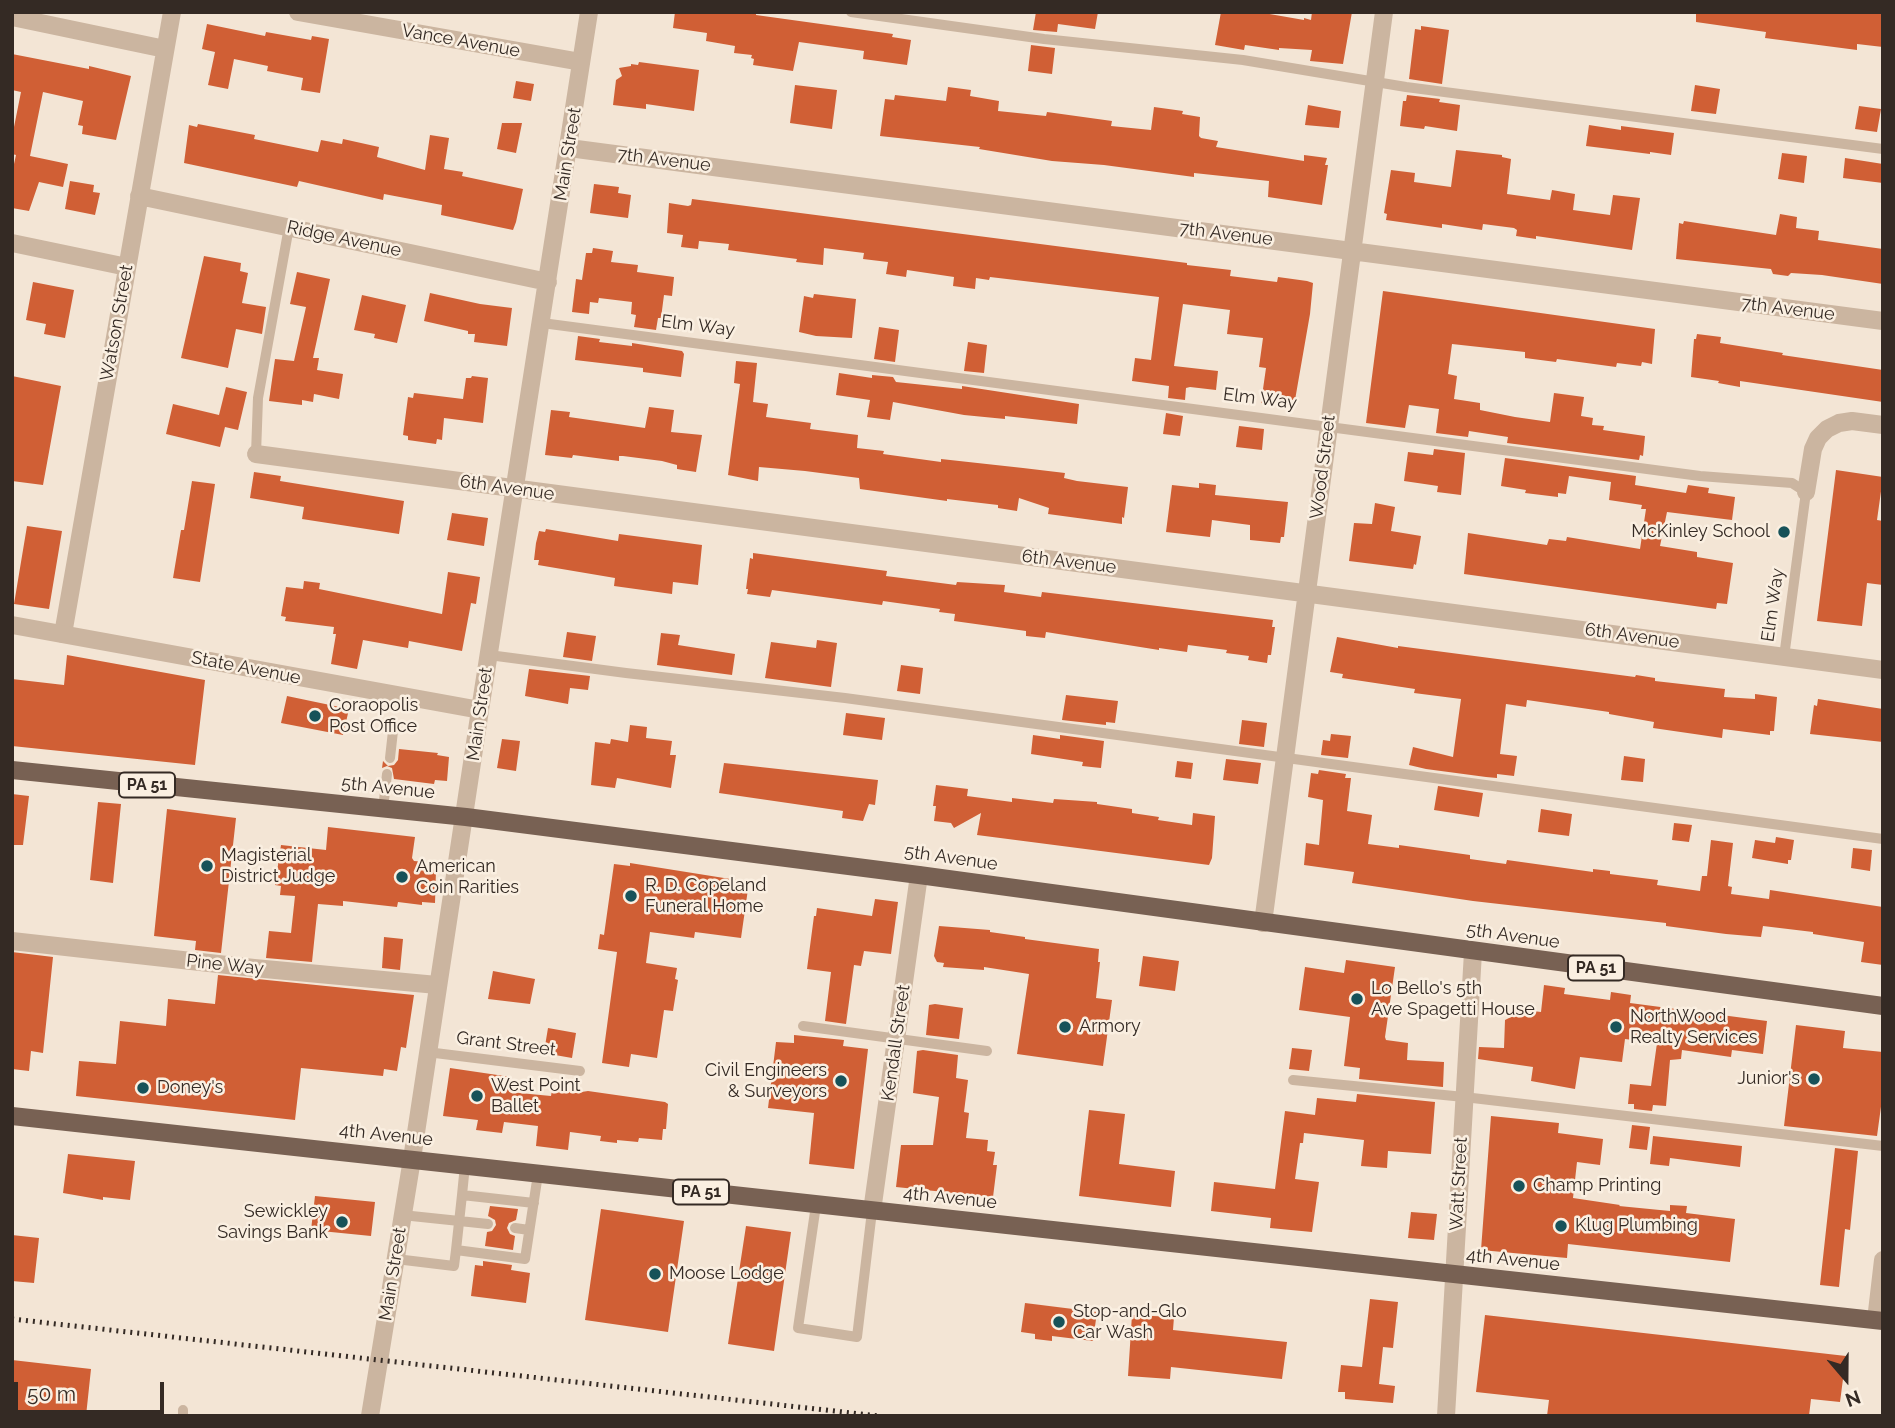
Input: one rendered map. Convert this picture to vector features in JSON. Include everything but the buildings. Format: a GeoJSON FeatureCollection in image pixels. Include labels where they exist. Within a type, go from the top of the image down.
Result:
{"type":"FeatureCollection","features":[{"type":"Feature","properties":{"kind":"main road","name":"5th Avenue"},"geometry":{"type":"LineString","coordinates":[[12,770],[466,817],[919,875],[1883,1006]]}},
{"type":"Feature","properties":{"kind":"main road","name":"4th Avenue"},"geometry":{"type":"LineString","coordinates":[[12,1116],[1879,1320]]}},
{"type":"Feature","properties":{"kind":"street","name":"Watson Street"},"geometry":{"type":"LineString","coordinates":[[63,634],[172,12]]}},
{"type":"Feature","properties":{"kind":"street","name":"Vance Avenue"},"geometry":{"type":"LineString","coordinates":[[298,12],[581,62]]}},
{"type":"Feature","properties":{"kind":"street","name":"Main Street"},"geometry":{"type":"LineString","coordinates":[[370,1416],[466,817],[480,710],[589,12]]}},
{"type":"Feature","properties":{"kind":"street","name":"Wood Street"},"geometry":{"type":"LineString","coordinates":[[1263,923],[1384,12]]}},
{"type":"Feature","properties":{"kind":"street"},"geometry":{"type":"LineString","coordinates":[[12,18],[165,49]]}},
{"type":"Feature","properties":{"kind":"street","name":"7th Avenue"},"geometry":{"type":"LineString","coordinates":[[569,148],[1883,321]]}},
{"type":"Feature","properties":{"kind":"street","name":"Ridge Avenue"},"geometry":{"type":"LineString","coordinates":[[139,196],[548,282]]}},
{"type":"Feature","properties":{"kind":"street"},"geometry":{"type":"LineString","coordinates":[[12,243],[127,267]]}},
{"type":"Feature","properties":{"kind":"street"},"geometry":{"type":"LineString","coordinates":[[1807,492],[1813,449],[1818,438],[1827,429],[1852,421],[1883,425]]}},
{"type":"Feature","properties":{"kind":"street","name":"6th Avenue"},"geometry":{"type":"LineString","coordinates":[[256,454],[1883,670]]}},
{"type":"Feature","properties":{"kind":"street","name":"State Avenue"},"geometry":{"type":"LineString","coordinates":[[12,625],[480,710]]}},
{"type":"Feature","properties":{"kind":"street","name":"Kendall Street"},"geometry":{"type":"LineString","coordinates":[[872,1211],[919,875]]}},
{"type":"Feature","properties":{"kind":"street","name":"Pine Way"},"geometry":{"type":"LineString","coordinates":[[12,941],[437,985]]}},
{"type":"Feature","properties":{"kind":"street","name":"Watt Street"},"geometry":{"type":"LineString","coordinates":[[1446,1416],[1473,952]]}},
{"type":"Feature","properties":{"kind":"street"},"geometry":{"type":"LineString","coordinates":[[1879,1320],[1883,1260]]}},
{"type":"Feature","properties":{"kind":"lane"},"geometry":{"type":"LineString","coordinates":[[851,12],[1044,39],[1243,60],[1374,82],[1883,149]]}},
{"type":"Feature","properties":{"kind":"lane"},"geometry":{"type":"LineString","coordinates":[[256,454],[258,398],[289,228]]}},
{"type":"Feature","properties":{"kind":"lane","name":"Elm Way"},"geometry":{"type":"LineString","coordinates":[[542,323],[1700,475],[1792,483],[1807,492],[1784,657]]}},
{"type":"Feature","properties":{"kind":"lane"},"geometry":{"type":"LineString","coordinates":[[489,655],[845,698],[1883,839]]}},
{"type":"Feature","properties":{"kind":"lane"},"geometry":{"type":"LineString","coordinates":[[390,758],[393,731]]}},
{"type":"Feature","properties":{"kind":"lane"},"geometry":{"type":"LineString","coordinates":[[383,808],[387,774]]}},
{"type":"Feature","properties":{"kind":"lane"},"geometry":{"type":"LineString","coordinates":[[803,1026],[987,1051]]}},
{"type":"Feature","properties":{"kind":"lane","name":"Grant Street"},"geometry":{"type":"LineString","coordinates":[[427,1052],[580,1071]]}},
{"type":"Feature","properties":{"kind":"lane"},"geometry":{"type":"LineString","coordinates":[[1293,1080],[1465,1097],[1883,1146]]}},
{"type":"Feature","properties":{"kind":"lane"},"geometry":{"type":"LineString","coordinates":[[396,1259],[454,1266],[465,1165]]}},
{"type":"Feature","properties":{"kind":"lane"},"geometry":{"type":"LineString","coordinates":[[456,1250],[525,1259],[538,1174]]}},
{"type":"Feature","properties":{"kind":"lane"},"geometry":{"type":"LineString","coordinates":[[462,1195],[534,1203]]}},
{"type":"Feature","properties":{"kind":"lane"},"geometry":{"type":"LineString","coordinates":[[816,1205],[798,1328],[857,1337],[872,1211]]}},
{"type":"Feature","properties":{"kind":"lane"},"geometry":{"type":"LineString","coordinates":[[402,1215],[488,1224]]}},
{"type":"Feature","properties":{"kind":"lane"},"geometry":{"type":"LineString","coordinates":[[515,1228],[529,1230]]}},
{"type":"Feature","properties":{"kind":"railway"},"geometry":{"type":"LineString","coordinates":[[12,1319],[879,1416]]}},
{"type":"Feature","properties":{"kind":"place","name":"McKinley School"},"geometry":{"type":"Point","coordinates":[1784,532]}},
{"type":"Feature","properties":{"kind":"place","name":"Coraopolis Post Office"},"geometry":{"type":"Point","coordinates":[315,716]}},
{"type":"Feature","properties":{"kind":"place","name":"Magisterial District Judge"},"geometry":{"type":"Point","coordinates":[207,866]}},
{"type":"Feature","properties":{"kind":"place","name":"American Coin Rarities"},"geometry":{"type":"Point","coordinates":[402,877]}},
{"type":"Feature","properties":{"kind":"place","name":"R. D. Copeland Funeral Home"},"geometry":{"type":"Point","coordinates":[631,896]}},
{"type":"Feature","properties":{"kind":"place","name":"Lo Bello's 5th Ave Spagetti House"},"geometry":{"type":"Point","coordinates":[1357,999]}},
{"type":"Feature","properties":{"kind":"place","name":"Armory"},"geometry":{"type":"Point","coordinates":[1065,1027]}},
{"type":"Feature","properties":{"kind":"place","name":"NorthWood Realty Services"},"geometry":{"type":"Point","coordinates":[1616,1027]}},
{"type":"Feature","properties":{"kind":"place","name":"Junior's"},"geometry":{"type":"Point","coordinates":[1814,1079]}},
{"type":"Feature","properties":{"kind":"place","name":"Civil Engineers & Surveyors"},"geometry":{"type":"Point","coordinates":[841,1081]}},
{"type":"Feature","properties":{"kind":"place","name":"Doney's"},"geometry":{"type":"Point","coordinates":[143,1088]}},
{"type":"Feature","properties":{"kind":"place","name":"West Point Ballet"},"geometry":{"type":"Point","coordinates":[477,1096]}},
{"type":"Feature","properties":{"kind":"place","name":"Champ Printing"},"geometry":{"type":"Point","coordinates":[1519,1186]}},
{"type":"Feature","properties":{"kind":"place","name":"Sewickley Savings Bank"},"geometry":{"type":"Point","coordinates":[342,1222]}},
{"type":"Feature","properties":{"kind":"place","name":"Klug Plumbing"},"geometry":{"type":"Point","coordinates":[1561,1226]}},
{"type":"Feature","properties":{"kind":"place","name":"Moose Lodge"},"geometry":{"type":"Point","coordinates":[655,1274]}},
{"type":"Feature","properties":{"kind":"place","name":"Stop-and-Glo Car Wash"},"geometry":{"type":"Point","coordinates":[1059,1322]}}]}
